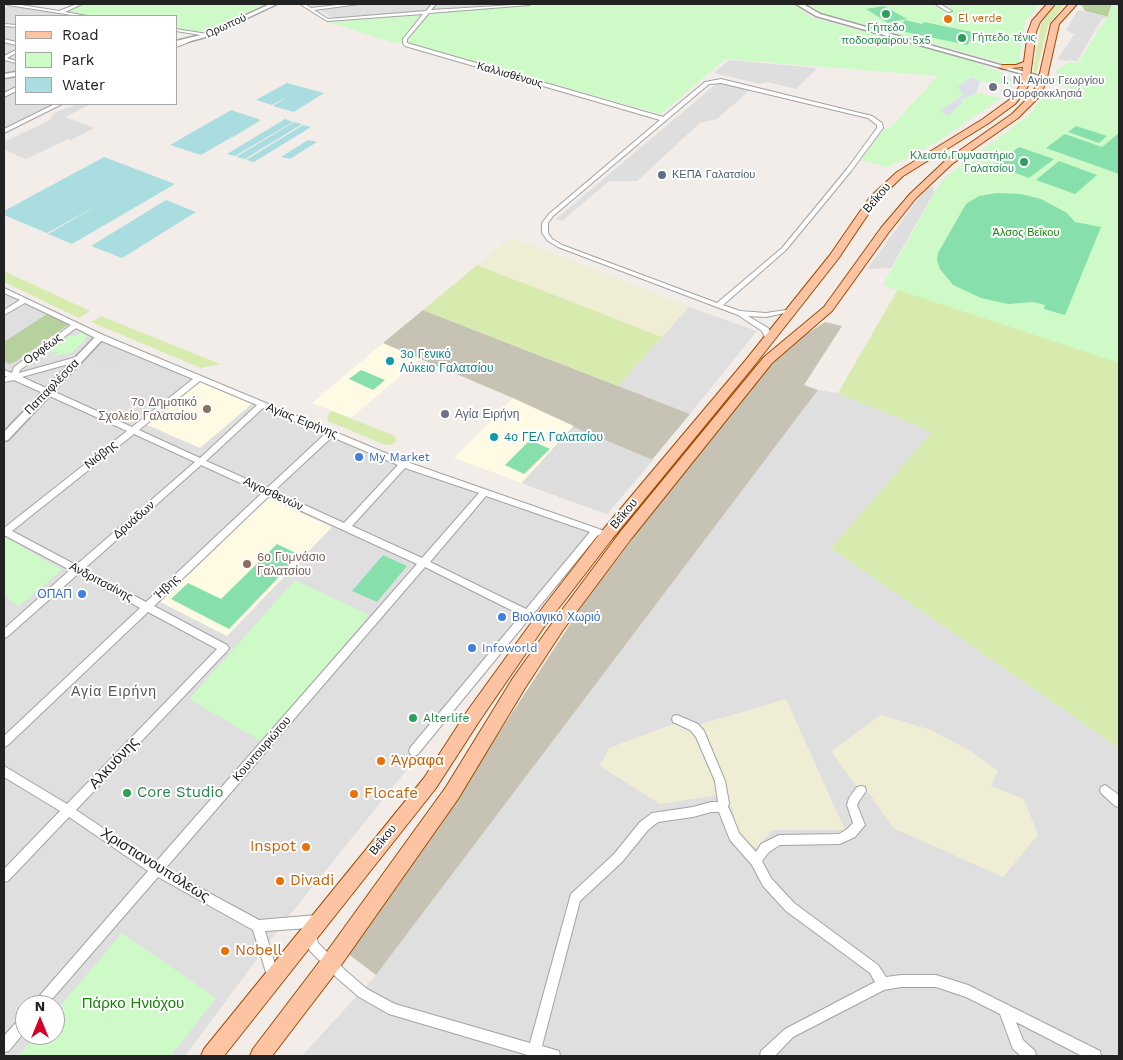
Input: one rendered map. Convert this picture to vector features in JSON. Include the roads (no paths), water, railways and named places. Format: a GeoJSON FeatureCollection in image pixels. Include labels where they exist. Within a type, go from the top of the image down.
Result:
{"type":"FeatureCollection","features":[{"type":"Feature","properties":{"kind":"main road","name":"Βεΐκου"},"geometry":{"type":"LineString","coordinates":[[211,1056],[430,783],[474,716],[533,618],[602,533],[749,364],[768,337],[834,257],[863,213],[881,190],[913,165],[986,121],[1012,102],[1025,84],[1036,20],[1051,4]]}},
{"type":"Feature","properties":{"kind":"main road","name":"Βεΐκου"},"geometry":{"type":"LineString","coordinates":[[260,1056],[330,964],[452,793],[524,675],[626,535],[768,360],[828,309],[885,230],[913,196],[950,162],[1026,107],[1036,95],[1042,80],[1055,24],[1073,4]]}},
{"type":"Feature","properties":{"kind":"main road"},"geometry":{"type":"LineString","coordinates":[[1000,66],[1016,67],[1028,63]]}},
{"type":"Feature","properties":{"kind":"street"},"geometry":{"type":"LineString","coordinates":[[4,6],[9,4],[79,15]]}},
{"type":"Feature","properties":{"kind":"street"},"geometry":{"type":"LineString","coordinates":[[60,12],[80,4]]}},
{"type":"Feature","properties":{"kind":"street","name":"Ωρωπού"},"geometry":{"type":"LineString","coordinates":[[178,43],[207,35],[274,4]]}},
{"type":"Feature","properties":{"kind":"street"},"geometry":{"type":"LineString","coordinates":[[302,4],[328,20],[529,4]]}},
{"type":"Feature","properties":{"kind":"street"},"geometry":{"type":"LineString","coordinates":[[310,9],[357,4]]}},
{"type":"Feature","properties":{"kind":"street","name":"Καλλισθένους"},"geometry":{"type":"LineString","coordinates":[[434,4],[405,39],[407,45],[664,119]]}},
{"type":"Feature","properties":{"kind":"street"},"geometry":{"type":"LineString","coordinates":[[799,4],[818,15],[953,52],[1000,66],[1026,77],[1042,80]]}},
{"type":"Feature","properties":{"kind":"street"},"geometry":{"type":"LineString","coordinates":[[937,4],[950,11]]}},
{"type":"Feature","properties":{"kind":"street"},"geometry":{"type":"LineString","coordinates":[[36,13],[41,10]]}},
{"type":"Feature","properties":{"kind":"street"},"geometry":{"type":"LineString","coordinates":[[5,24],[15,25]]}},
{"type":"Feature","properties":{"kind":"street"},"geometry":{"type":"LineString","coordinates":[[178,30],[207,35]]}},
{"type":"Feature","properties":{"kind":"street"},"geometry":{"type":"LineString","coordinates":[[4,58],[15,52]]}},
{"type":"Feature","properties":{"kind":"street"},"geometry":{"type":"LineString","coordinates":[[718,306],[784,249],[849,170],[880,128],[880,124],[870,117],[720,81],[707,84],[551,215],[545,223],[545,233],[550,240],[560,246],[718,306],[739,313],[766,315],[791,310]]}},
{"type":"Feature","properties":{"kind":"street"},"geometry":{"type":"LineString","coordinates":[[4,131],[57,105]]}},
{"type":"Feature","properties":{"kind":"street","name":"Αγίας Ειρήνης"},"geometry":{"type":"LineString","coordinates":[[4,290],[100,337],[404,464],[602,533]]}},
{"type":"Feature","properties":{"kind":"street"},"geometry":{"type":"LineString","coordinates":[[4,313],[24,300]]}},
{"type":"Feature","properties":{"kind":"street"},"geometry":{"type":"LineString","coordinates":[[739,313],[765,330],[768,337]]}},
{"type":"Feature","properties":{"kind":"street","name":"Ορφέως"},"geometry":{"type":"LineString","coordinates":[[14,377],[17,369],[76,325]]}},
{"type":"Feature","properties":{"kind":"street","name":"Παπαφλέσσα"},"geometry":{"type":"LineString","coordinates":[[4,438],[100,337]]}},
{"type":"Feature","properties":{"kind":"street"},"geometry":{"type":"LineString","coordinates":[[4,380],[80,358]]}},
{"type":"Feature","properties":{"kind":"street","name":"Αιγοσθενών"},"geometry":{"type":"LineString","coordinates":[[4,372],[424,563],[533,618]]}},
{"type":"Feature","properties":{"kind":"street","name":"Νιόβης"},"geometry":{"type":"LineString","coordinates":[[4,532],[199,378]]}},
{"type":"Feature","properties":{"kind":"street","name":"Δρυάδων"},"geometry":{"type":"LineString","coordinates":[[4,634],[262,405]]}},
{"type":"Feature","properties":{"kind":"street","name":"Ήβης"},"geometry":{"type":"LineString","coordinates":[[4,742],[331,433]]}},
{"type":"Feature","properties":{"kind":"street"},"geometry":{"type":"LineString","coordinates":[[346,527],[404,464]]}},
{"type":"Feature","properties":{"kind":"street","name":"Κουντουριώτου"},"geometry":{"type":"LineString","coordinates":[[48,995],[158,871],[484,492]]}},
{"type":"Feature","properties":{"kind":"street","name":"Ανδριτσαίνης"},"geometry":{"type":"LineString","coordinates":[[4,532],[224,648]]}},
{"type":"Feature","properties":{"kind":"street"},"geometry":{"type":"LineString","coordinates":[[414,751],[533,618]]}},
{"type":"Feature","properties":{"kind":"street","name":"Αλκυόνης"},"geometry":{"type":"LineString","coordinates":[[4,877],[224,648]]}},
{"type":"Feature","properties":{"kind":"street"},"geometry":{"type":"LineString","coordinates":[[677,719],[694,727],[700,734],[720,781],[723,798],[722,807],[727,815],[734,836],[756,861],[767,882],[790,907],[874,969],[884,984]]}},
{"type":"Feature","properties":{"kind":"street","name":"Χριστιανουπόλεως"},"geometry":{"type":"LineString","coordinates":[[4,771],[69,811],[158,871],[258,926]]}},
{"type":"Feature","properties":{"kind":"street"},"geometry":{"type":"LineString","coordinates":[[1105,790],[1119,802]]}},
{"type":"Feature","properties":{"kind":"street"},"geometry":{"type":"LineString","coordinates":[[756,861],[765,848],[779,840],[840,839],[851,833],[859,825],[852,805],[854,798],[861,791]]}},
{"type":"Feature","properties":{"kind":"street"},"geometry":{"type":"LineString","coordinates":[[534,1051],[575,898],[618,858],[644,826],[656,818],[693,812],[710,807],[722,807]]}},
{"type":"Feature","properties":{"kind":"street"},"geometry":{"type":"LineString","coordinates":[[273,978],[258,926],[314,926],[312,944],[330,964],[363,993],[393,1010],[554,1056]]}},
{"type":"Feature","properties":{"kind":"street"},"geometry":{"type":"LineString","coordinates":[[766,1056],[789,1033],[884,984],[901,981],[936,981],[968,991],[1094,1056]]}},
{"type":"Feature","properties":{"kind":"street"},"geometry":{"type":"LineString","coordinates":[[1005,1011],[1018,1044],[1030,1056]]}},
{"type":"Feature","properties":{"kind":"street"},"geometry":{"type":"LineString","coordinates":[[4,1046],[15,1033]]}},
{"type":"Feature","properties":{"kind":"water"},"geometry":{"type":"Polygon","coordinates":[[[287,83],[324,93],[294,112],[273,106],[289,96],[272,105],[256,100],[287,83]]]}},
{"type":"Feature","properties":{"kind":"water"},"geometry":{"type":"Polygon","coordinates":[[[231,110],[261,120],[233,137],[227,135],[232,137],[201,155],[170,145],[231,110]]]}},
{"type":"Feature","properties":{"kind":"water"},"geometry":{"type":"Polygon","coordinates":[[[285,119],[293,122],[235,156],[227,154],[285,119]]]}},
{"type":"Feature","properties":{"kind":"water"},"geometry":{"type":"Polygon","coordinates":[[[294,122],[302,124],[245,159],[236,157],[294,122]]]}},
{"type":"Feature","properties":{"kind":"water"},"geometry":{"type":"Polygon","coordinates":[[[303,125],[311,127],[254,162],[246,160],[303,125]]]}},
{"type":"Feature","properties":{"kind":"water"},"geometry":{"type":"Polygon","coordinates":[[[308,140],[317,142],[290,159],[281,157],[308,140]]]}},
{"type":"Feature","properties":{"kind":"water"},"geometry":{"type":"Polygon","coordinates":[[[104,157],[175,184],[72,244],[48,234],[102,203],[47,233],[4,215],[4,211],[104,157]]]}},
{"type":"Feature","properties":{"kind":"water"},"geometry":{"type":"Polygon","coordinates":[[[166,200],[196,212],[122,258],[91,246],[166,200]]]}},
{"type":"Feature","properties":{"kind":"place","name":"Γήπεδο ποδοσφαίρου 5x5"},"geometry":{"type":"Point","coordinates":[886,14]}},
{"type":"Feature","properties":{"kind":"place","name":"El verde"},"geometry":{"type":"Point","coordinates":[948,19]}},
{"type":"Feature","properties":{"kind":"place","name":"Γήπεδο τένις"},"geometry":{"type":"Point","coordinates":[962,38]}},
{"type":"Feature","properties":{"kind":"place","name":"Ι. Ν. Αγίου Γεωργίου Ομορφοκκλησιά"},"geometry":{"type":"Point","coordinates":[993,87]}},
{"type":"Feature","properties":{"kind":"place","name":"Κλειστό Γυμναστήριο Γαλατσίου"},"geometry":{"type":"Point","coordinates":[1024,162]}},
{"type":"Feature","properties":{"kind":"place","name":"ΚΕΠΑ Γαλατσίου"},"geometry":{"type":"Point","coordinates":[662,175]}},
{"type":"Feature","properties":{"kind":"place","name":"3ο Γενικό Λύκειο Γαλατσίου"},"geometry":{"type":"Point","coordinates":[390,361]}},
{"type":"Feature","properties":{"kind":"place","name":"7ο Δημοτικό Σχολείο Γαλατσίου"},"geometry":{"type":"Point","coordinates":[207,409]}},
{"type":"Feature","properties":{"kind":"place","name":"Αγία Ειρήνη"},"geometry":{"type":"Point","coordinates":[445,414]}},
{"type":"Feature","properties":{"kind":"place","name":"4ο ΓΕΛ Γαλατσίου"},"geometry":{"type":"Point","coordinates":[494,437]}},
{"type":"Feature","properties":{"kind":"place","name":"My Market"},"geometry":{"type":"Point","coordinates":[359,457]}},
{"type":"Feature","properties":{"kind":"place","name":"6ο Γυμνάσιο Γαλατσίου"},"geometry":{"type":"Point","coordinates":[247,564]}},
{"type":"Feature","properties":{"kind":"place","name":"ΟΠΑΠ"},"geometry":{"type":"Point","coordinates":[82,594]}},
{"type":"Feature","properties":{"kind":"place","name":"Βιολογικό Χωριό"},"geometry":{"type":"Point","coordinates":[502,617]}},
{"type":"Feature","properties":{"kind":"place","name":"Infoworld"},"geometry":{"type":"Point","coordinates":[472,648]}},
{"type":"Feature","properties":{"kind":"place","name":"Alterlife"},"geometry":{"type":"Point","coordinates":[413,718]}},
{"type":"Feature","properties":{"kind":"place","name":"Άγραφα"},"geometry":{"type":"Point","coordinates":[381,761]}},
{"type":"Feature","properties":{"kind":"place","name":"Core Studio"},"geometry":{"type":"Point","coordinates":[127,793]}},
{"type":"Feature","properties":{"kind":"place","name":"Flocafe"},"geometry":{"type":"Point","coordinates":[354,794]}},
{"type":"Feature","properties":{"kind":"place","name":"Inspot"},"geometry":{"type":"Point","coordinates":[306,847]}},
{"type":"Feature","properties":{"kind":"place","name":"Divadi"},"geometry":{"type":"Point","coordinates":[280,881]}},
{"type":"Feature","properties":{"kind":"place","name":"Nobell"},"geometry":{"type":"Point","coordinates":[225,951]}},
{"type":"Feature","properties":{"kind":"district","name":"Αγία Ειρήνη"},"geometry":{"type":"Point","coordinates":[114,692]}},
{"type":"Feature","properties":{"kind":"park label","name":"Άλσος Βεΐκου"},"geometry":{"type":"Point","coordinates":[1026,233]}},
{"type":"Feature","properties":{"kind":"park label","name":"Πάρκο Ηνιόχου"},"geometry":{"type":"Point","coordinates":[133,1004]}}]}
